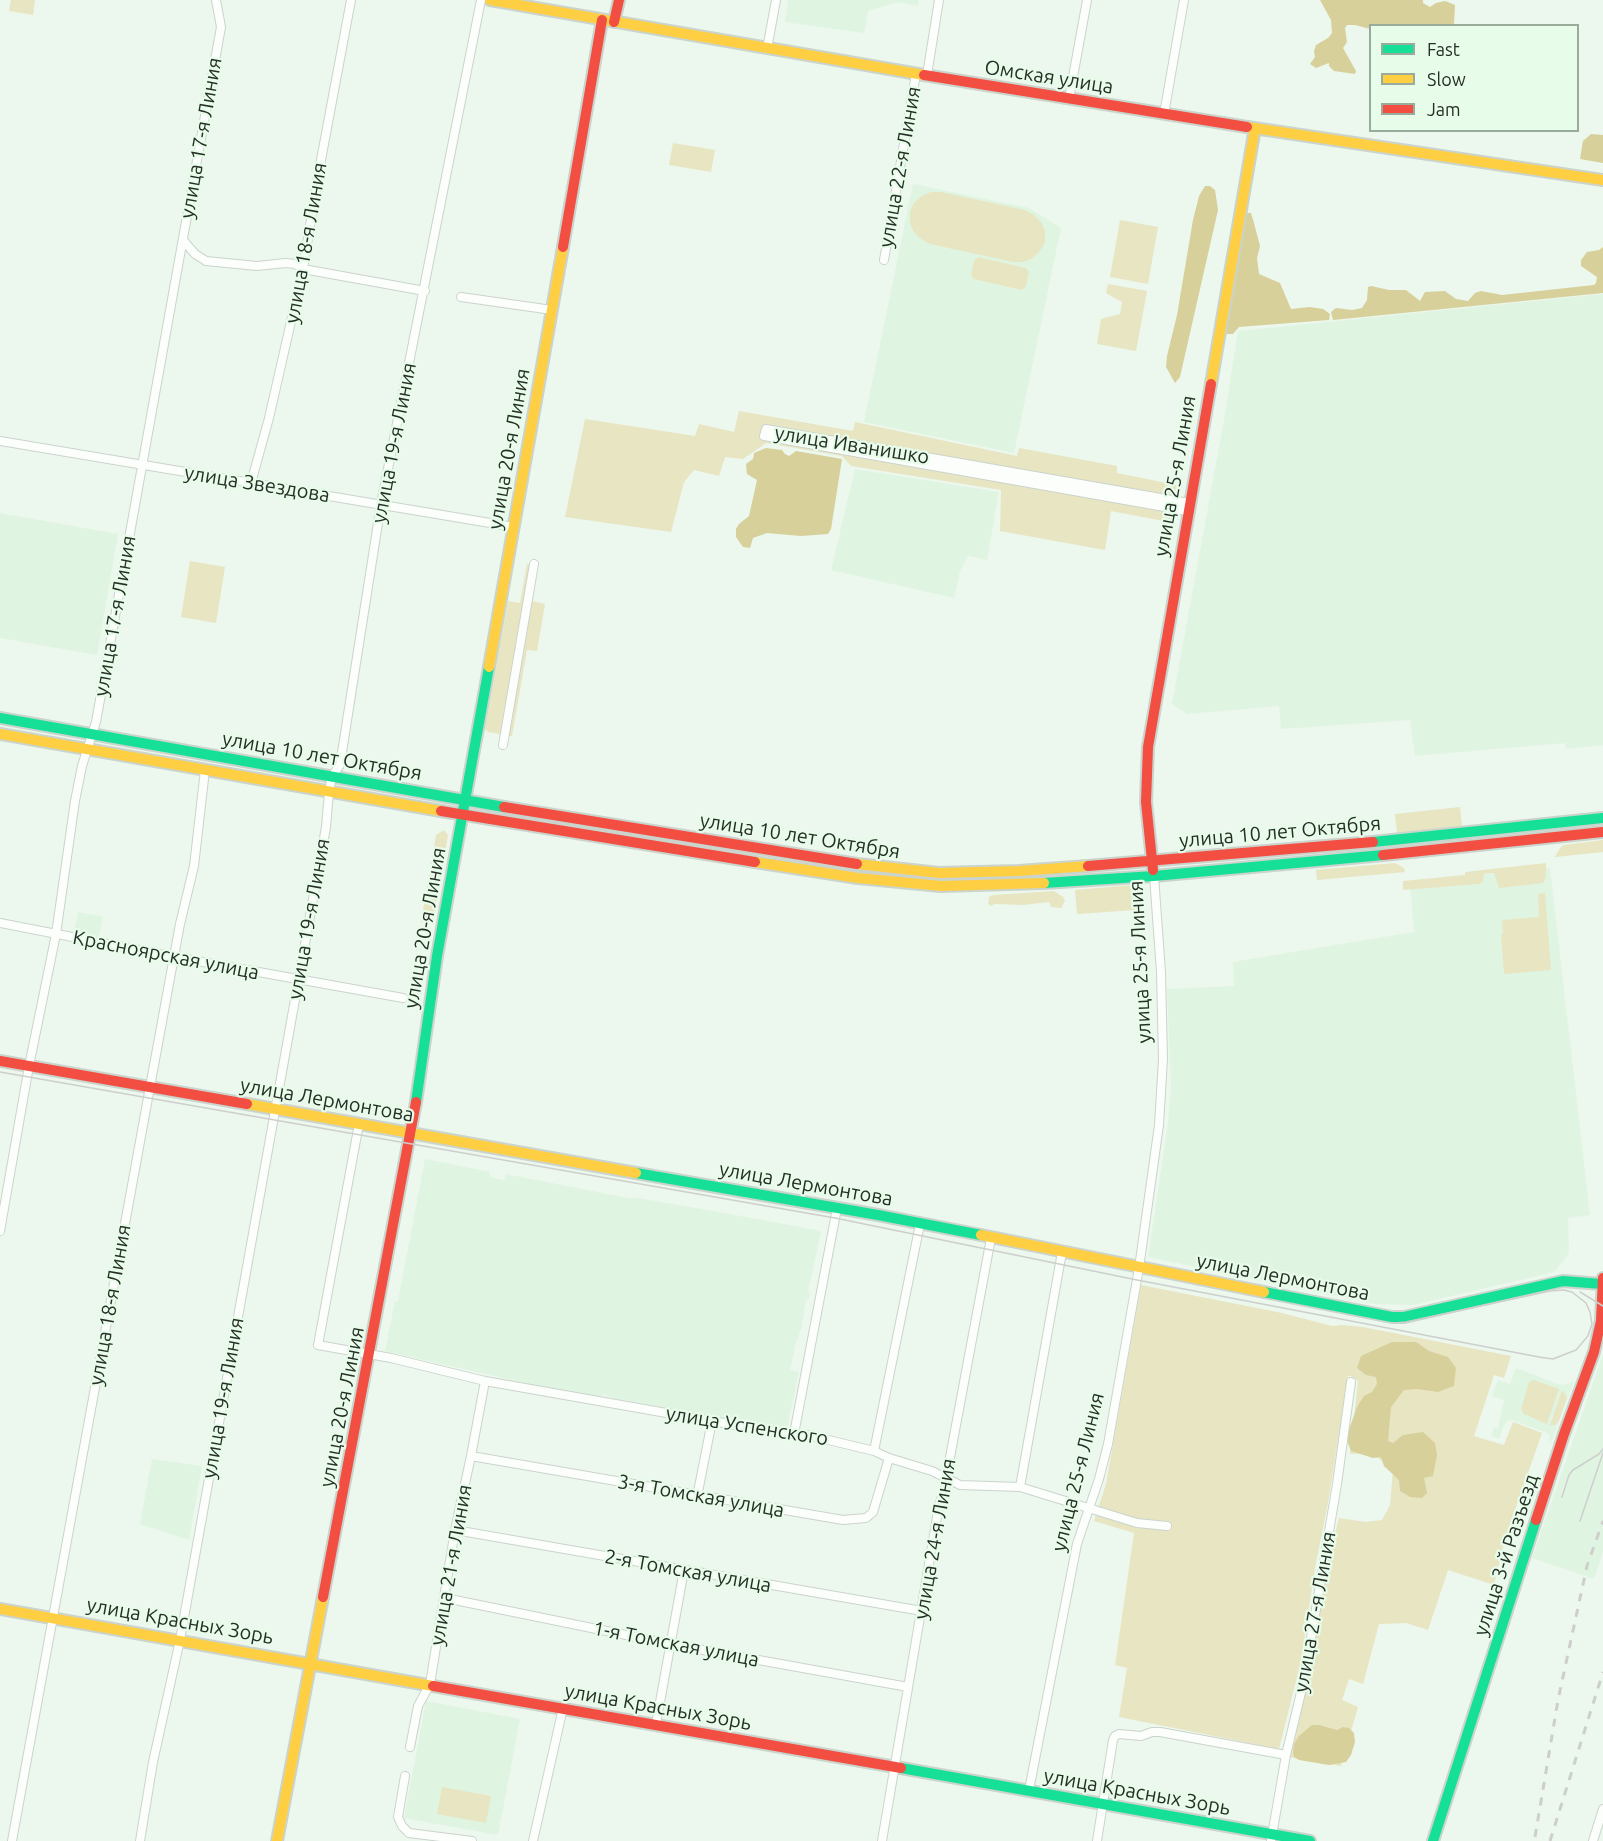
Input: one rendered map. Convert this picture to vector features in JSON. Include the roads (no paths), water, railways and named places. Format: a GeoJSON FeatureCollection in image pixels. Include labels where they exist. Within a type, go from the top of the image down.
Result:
{"type":"FeatureCollection","features":[{"type":"Feature","properties":{"kind":"main road","name":"Омская улица"},"geometry":{"type":"LineString","coordinates":[[490,0],[1069,99],[1603,180]]}},
{"type":"Feature","properties":{"kind":"main road"},"geometry":{"type":"LineString","coordinates":[[614,22],[619,0]]}},
{"type":"Feature","properties":{"kind":"main road","name":"улица 20-я Линия"},"geometry":{"type":"LineString","coordinates":[[277,1841],[411,1133],[433,978],[602,20]]}},
{"type":"Feature","properties":{"kind":"main road","name":"улица 25-я Линия"},"geometry":{"type":"LineString","coordinates":[[1154,876],[1146,802],[1148,747],[1255,128]]}},
{"type":"Feature","properties":{"kind":"main road","name":"улица 10 лет Октября"},"geometry":{"type":"LineString","coordinates":[[0,718],[466,800],[902,870],[939,873],[986,873],[1152,862],[1603,818]]}},
{"type":"Feature","properties":{"kind":"main road","name":"улица 10 лет Октября"},"geometry":{"type":"LineString","coordinates":[[0,734],[463,815],[858,878],[941,886],[1019,885],[1154,876],[1603,832]]}},
{"type":"Feature","properties":{"kind":"main road","name":"улица Лермонтова"},"geometry":{"type":"LineString","coordinates":[[0,1061],[837,1208],[1392,1317],[1404,1317],[1563,1281],[1602,1281]]}},
{"type":"Feature","properties":{"kind":"main road","name":"улица 3-й Разъезд"},"geometry":{"type":"LineString","coordinates":[[1433,1841],[1564,1434],[1594,1352],[1601,1321],[1602,1281]]}},
{"type":"Feature","properties":{"kind":"main road","name":"улица Красных Зорь"},"geometry":{"type":"LineString","coordinates":[[0,1609],[1103,1803],[1272,1838],[1310,1841]]}},
{"type":"Feature","properties":{"kind":"street","name":"улица 17-я Линия"},"geometry":{"type":"LineString","coordinates":[[0,1231],[29,1066],[56,934],[75,801],[82,766],[94,734],[221,27],[216,0]]}},
{"type":"Feature","properties":{"kind":"street","name":"улица 18-я Линия"},"geometry":{"type":"LineString","coordinates":[[251,483],[269,418],[303,269],[351,0]]}},
{"type":"Feature","properties":{"kind":"street","name":"улица 19-я Линия"},"geometry":{"type":"LineString","coordinates":[[140,1841],[153,1762],[180,1640],[326,827],[329,792],[332,776],[340,765],[381,504],[481,0]]}},
{"type":"Feature","properties":{"kind":"street"},"geometry":{"type":"LineString","coordinates":[[767,49],[776,0]]}},
{"type":"Feature","properties":{"kind":"street","name":"улица 22-я Линия"},"geometry":{"type":"LineString","coordinates":[[884,260],[939,0]]}},
{"type":"Feature","properties":{"kind":"street"},"geometry":{"type":"LineString","coordinates":[[1069,99],[1087,0]]}},
{"type":"Feature","properties":{"kind":"street"},"geometry":{"type":"LineString","coordinates":[[1164,114],[1184,0]]}},
{"type":"Feature","properties":{"kind":"street"},"geometry":{"type":"LineString","coordinates":[[183,240],[195,254],[206,261],[257,266],[286,262],[303,269],[425,291]]}},
{"type":"Feature","properties":{"kind":"street"},"geometry":{"type":"LineString","coordinates":[[461,297],[552,310]]}},
{"type":"Feature","properties":{"kind":"street","name":"улица Иванишко"},"geometry":{"type":"LineString","coordinates":[[766,429],[1188,507],[764,436],[766,429]]}},
{"type":"Feature","properties":{"kind":"street","name":"улица Звездова"},"geometry":{"type":"LineString","coordinates":[[0,441],[514,527]]}},
{"type":"Feature","properties":{"kind":"street"},"geometry":{"type":"LineString","coordinates":[[503,745],[534,564]]}},
{"type":"Feature","properties":{"kind":"street","name":"улица 18-я Линия"},"geometry":{"type":"LineString","coordinates":[[12,1841],[150,1087],[194,866],[205,770]]}},
{"type":"Feature","properties":{"kind":"street","name":"улица 25-я Линия"},"geometry":{"type":"LineString","coordinates":[[1029,1790],[1077,1544],[1099,1479],[1108,1443],[1139,1268],[1162,1099],[1161,972],[1154,876]]}},
{"type":"Feature","properties":{"kind":"street","name":"Красноярская улица"},"geometry":{"type":"LineString","coordinates":[[0,923],[403,998]]}},
{"type":"Feature","properties":{"kind":"street","name":"улица Успенского"},"geometry":{"type":"LineString","coordinates":[[359,1124],[318,1345],[391,1358],[485,1381],[712,1422],[808,1435],[874,1450],[889,1458],[932,1471],[948,1480],[968,1486],[1020,1487],[1137,1523],[1167,1526]]}},
{"type":"Feature","properties":{"kind":"street"},"geometry":{"type":"LineString","coordinates":[[794,1434],[837,1208]]}},
{"type":"Feature","properties":{"kind":"street"},"geometry":{"type":"LineString","coordinates":[[874,1450],[920,1224]]}},
{"type":"Feature","properties":{"kind":"street","name":"улица 24-я Линия"},"geometry":{"type":"LineString","coordinates":[[882,1841],[939,1505],[948,1480],[949,1461],[991,1238]]}},
{"type":"Feature","properties":{"kind":"street"},"geometry":{"type":"LineString","coordinates":[[1020,1487],[1062,1252]]}},
{"type":"Feature","properties":{"kind":"street","name":"улица 21-я Линия"},"geometry":{"type":"LineString","coordinates":[[410,1747],[417,1706],[430,1684],[455,1530],[485,1381]]}},
{"type":"Feature","properties":{"kind":"street","name":"улица 27-я Линия"},"geometry":{"type":"LineString","coordinates":[[1272,1838],[1286,1755],[1304,1680],[1337,1484],[1351,1382]]}},
{"type":"Feature","properties":{"kind":"street"},"geometry":{"type":"LineString","coordinates":[[697,1497],[712,1422]]}},
{"type":"Feature","properties":{"kind":"street","name":"3-я Томская улица"},"geometry":{"type":"LineString","coordinates":[[471,1456],[697,1497],[843,1520],[866,1518],[873,1512],[889,1458]]}},
{"type":"Feature","properties":{"kind":"street","name":"2-я Томская улица"},"geometry":{"type":"LineString","coordinates":[[455,1530],[922,1611]]}},
{"type":"Feature","properties":{"kind":"street"},"geometry":{"type":"LineString","coordinates":[[656,1724],[684,1570]]}},
{"type":"Feature","properties":{"kind":"street","name":"1-я Томская улица"},"geometry":{"type":"LineString","coordinates":[[445,1598],[670,1644],[908,1687]]}},
{"type":"Feature","properties":{"kind":"street"},"geometry":{"type":"LineString","coordinates":[[533,1841],[563,1708]]}},
{"type":"Feature","properties":{"kind":"street"},"geometry":{"type":"LineString","coordinates":[[1097,1841],[1113,1740],[1119,1734],[1141,1736],[1160,1732],[1286,1755]]}},
{"type":"Feature","properties":{"kind":"street"},"geometry":{"type":"LineString","coordinates":[[405,1776],[398,1817],[408,1837],[472,1841]]}},
{"type":"Feature","properties":{"kind":"street"},"geometry":{"type":"LineString","coordinates":[[1593,1841],[1603,1809]]}},
{"type":"Feature","properties":{"kind":"tram line"},"geometry":{"type":"LineString","coordinates":[[0,1072],[835,1218],[1137,1280],[1539,1357],[1553,1359],[1576,1350],[1588,1336],[1592,1324],[1586,1303],[1572,1292],[1564,1290],[1394,1323]]}},
{"type":"Feature","properties":{"kind":"tram line"},"geometry":{"type":"LineString","coordinates":[[1580,1292],[1603,1306]]}},
{"type":"Feature","properties":{"kind":"tram line"},"geometry":{"type":"LineString","coordinates":[[1562,1497],[1569,1475],[1573,1470],[1599,1454],[1603,1449]]}},
{"type":"Feature","properties":{"kind":"tram line"},"geometry":{"type":"LineString","coordinates":[[1580,1521],[1603,1453]]}},
{"type":"Feature","properties":{"kind":"railway"},"geometry":{"type":"LineString","coordinates":[[1535,1837],[1558,1700],[1587,1566],[1603,1521]]}},
{"type":"Feature","properties":{"kind":"railway"},"geometry":{"type":"LineString","coordinates":[[1550,1841],[1603,1672]]}}]}
